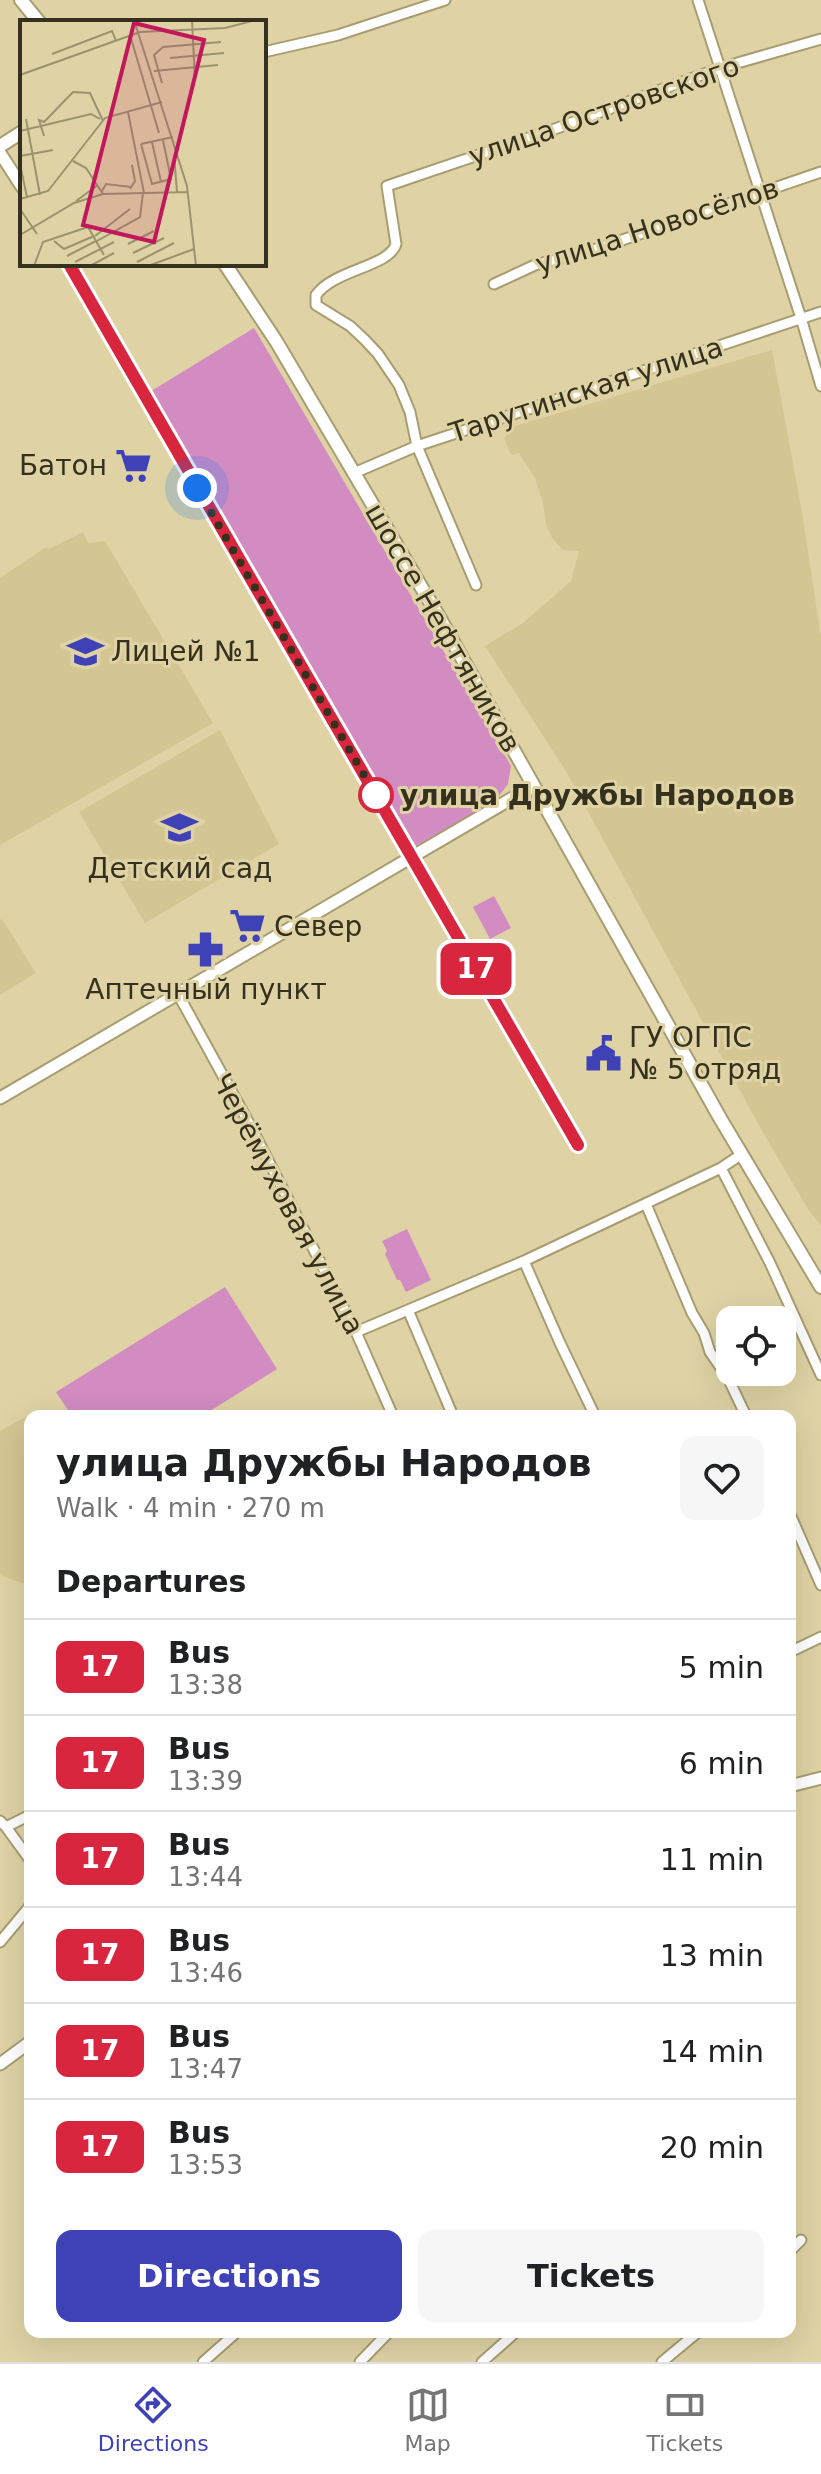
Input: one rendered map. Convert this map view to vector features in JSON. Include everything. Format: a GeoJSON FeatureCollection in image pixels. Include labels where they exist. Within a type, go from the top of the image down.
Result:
{"type":"FeatureCollection","features":[{"type":"Feature","properties":{"kind":"main road"},"geometry":{"type":"LineString","coordinates":[[21,0],[37,20]]}},
{"type":"Feature","properties":{"kind":"main road"},"geometry":{"type":"LineString","coordinates":[[0,146],[20,133]]}},
{"type":"Feature","properties":{"kind":"main road","name":"шоссе Нефтяников"},"geometry":{"type":"LineString","coordinates":[[226,266],[276,341],[439,617],[742,1154],[821,1287]]}},
{"type":"Feature","properties":{"kind":"street"},"geometry":{"type":"LineString","coordinates":[[266,52],[338,35],[445,0]]}},
{"type":"Feature","properties":{"kind":"street"},"geometry":{"type":"LineString","coordinates":[[698,0],[821,386]]}},
{"type":"Feature","properties":{"kind":"street","name":"улица Островского"},"geometry":{"type":"LineString","coordinates":[[417,446],[410,412],[399,385],[378,354],[350,326],[316,305],[315,301],[320,289],[333,279],[382,259],[394,250],[396,244],[387,186],[720,68],[821,39]]}},
{"type":"Feature","properties":{"kind":"street"},"geometry":{"type":"LineString","coordinates":[[0,153],[20,184]]}},
{"type":"Feature","properties":{"kind":"street","name":"улица Новосёлов"},"geometry":{"type":"LineString","coordinates":[[494,284],[535,265],[593,250],[821,172]]}},
{"type":"Feature","properties":{"kind":"street"},"geometry":{"type":"LineString","coordinates":[[70,266],[578,1145]]}},
{"type":"Feature","properties":{"kind":"street","name":"Тарутинская улица"},"geometry":{"type":"LineString","coordinates":[[354,473],[417,446],[821,312]]}},
{"type":"Feature","properties":{"kind":"street"},"geometry":{"type":"LineString","coordinates":[[417,446],[476,585]]}},
{"type":"Feature","properties":{"kind":"street"},"geometry":{"type":"LineString","coordinates":[[0,1098],[533,786]]}},
{"type":"Feature","properties":{"kind":"street","name":"Черёмуховая улица"},"geometry":{"type":"LineString","coordinates":[[178,994],[251,1127],[356,1332],[390,1410]]}},
{"type":"Feature","properties":{"kind":"street"},"geometry":{"type":"LineString","coordinates":[[356,1332],[524,1261],[721,1168],[742,1154]]}},
{"type":"Feature","properties":{"kind":"street"},"geometry":{"type":"LineString","coordinates":[[721,1168],[770,1263],[821,1375]]}},
{"type":"Feature","properties":{"kind":"street"},"geometry":{"type":"LineString","coordinates":[[646,1204],[710,1352],[728,1378],[743,1410]]}},
{"type":"Feature","properties":{"kind":"street"},"geometry":{"type":"LineString","coordinates":[[524,1261],[592,1410]]}},
{"type":"Feature","properties":{"kind":"street"},"geometry":{"type":"LineString","coordinates":[[408,1310],[450,1410]]}},
{"type":"Feature","properties":{"kind":"street"},"geometry":{"type":"LineString","coordinates":[[796,1528],[821,1585]]}},
{"type":"Feature","properties":{"kind":"street"},"geometry":{"type":"LineString","coordinates":[[796,1649],[821,1637]]}},
{"type":"Feature","properties":{"kind":"street"},"geometry":{"type":"LineString","coordinates":[[796,1784],[821,1778]]}},
{"type":"Feature","properties":{"kind":"street"},"geometry":{"type":"LineString","coordinates":[[24,1817],[3,1824],[24,1852]]}},
{"type":"Feature","properties":{"kind":"street"},"geometry":{"type":"LineString","coordinates":[[0,1942],[24,1913]]}},
{"type":"Feature","properties":{"kind":"street"},"geometry":{"type":"LineString","coordinates":[[0,2064],[24,2046]]}},
{"type":"Feature","properties":{"kind":"street"},"geometry":{"type":"LineString","coordinates":[[796,2245],[801,2240]]}},
{"type":"Feature","properties":{"kind":"street"},"geometry":{"type":"LineString","coordinates":[[203,2362],[230,2338]]}},
{"type":"Feature","properties":{"kind":"street"},"geometry":{"type":"LineString","coordinates":[[360,2362],[383,2338]]}},
{"type":"Feature","properties":{"kind":"street"},"geometry":{"type":"LineString","coordinates":[[482,2362],[509,2338]]}},
{"type":"Feature","properties":{"kind":"street"},"geometry":{"type":"LineString","coordinates":[[662,2362],[691,2338]]}},
{"type":"Feature","properties":{"kind":"shaded area"},"geometry":{"type":"Polygon","coordinates":[[[254,328],[511,766],[508,784],[496,800],[416,846],[148,393],[254,328]]]}},
{"type":"Feature","properties":{"kind":"shaded area"},"geometry":{"type":"Polygon","coordinates":[[[772,350],[821,637],[821,1225],[809,1211],[761,1129],[567,773],[485,646],[523,623],[571,581],[579,551],[563,550],[552,538],[535,478],[519,453],[511,455],[504,438],[515,426],[772,350]]]}},
{"type":"Feature","properties":{"kind":"shaded area","name":"Лицей №1"},"geometry":{"type":"Polygon","coordinates":[[[83,532],[88,543],[105,541],[213,723],[0,845],[0,578],[46,547],[49,549],[83,532]]]}},
{"type":"Feature","properties":{"kind":"shaded area","name":"Детский сад"},"geometry":{"type":"Polygon","coordinates":[[[220,730],[279,844],[145,923],[79,812],[220,730]]]}},
{"type":"Feature","properties":{"kind":"shaded area"},"geometry":{"type":"Polygon","coordinates":[[[494,896],[511,928],[490,939],[473,907],[494,896]]]}},
{"type":"Feature","properties":{"kind":"shaded area"},"geometry":{"type":"Polygon","coordinates":[[[0,920],[36,973],[0,995],[0,920]]]}},
{"type":"Feature","properties":{"kind":"shaded area"},"geometry":{"type":"Polygon","coordinates":[[[407,1229],[431,1280],[406,1292],[397,1280],[382,1241],[407,1229]]]}},
{"type":"Feature","properties":{"kind":"shaded area"},"geometry":{"type":"Polygon","coordinates":[[[225,1287],[277,1369],[212,1410],[68,1410],[56,1392],[225,1287]]]}},
{"type":"Feature","properties":{"kind":"shaded area"},"geometry":{"type":"Polygon","coordinates":[[[24,1418],[24,1584],[0,1575],[0,1431],[24,1418]]]}},
{"type":"Feature","properties":{"kind":"bus line","name":"17"},"geometry":{"type":"LineString","coordinates":[[70,266],[578,1145]]}},
{"type":"Feature","properties":{"kind":"place","name":"Батон"},"geometry":{"type":"Point","coordinates":[133,465]}},
{"type":"Feature","properties":{"kind":"place","name":"Лицей №1"},"geometry":{"type":"Point","coordinates":[85,651]}},
{"type":"Feature","properties":{"kind":"place","name":"улица Дружбы Народов"},"geometry":{"type":"Point","coordinates":[376,795]}},
{"type":"Feature","properties":{"kind":"place","name":"Детский сад"},"geometry":{"type":"Point","coordinates":[180,828]}},
{"type":"Feature","properties":{"kind":"place","name":"Север"},"geometry":{"type":"Point","coordinates":[248,926]}},
{"type":"Feature","properties":{"kind":"place","name":"Аптечный пункт"},"geometry":{"type":"Point","coordinates":[206,949]}},
{"type":"Feature","properties":{"kind":"place","name":"ГУ ОГПС № 5 отряд"},"geometry":{"type":"Point","coordinates":[603,1053]}},
{"type":"Feature","properties":{"kind":"route"},"geometry":{"type":"LineString","coordinates":[[197,488],[382,806],[376,795]]}}]}
